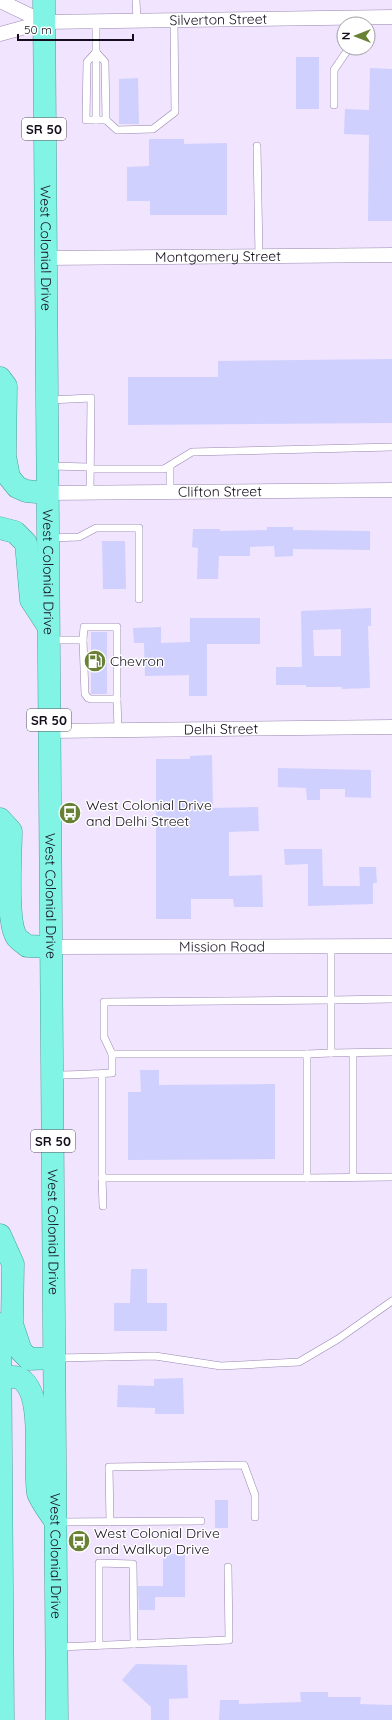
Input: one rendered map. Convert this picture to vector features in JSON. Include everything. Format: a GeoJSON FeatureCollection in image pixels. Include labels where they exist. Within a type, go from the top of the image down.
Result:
{"type":"FeatureCollection","features":[{"type":"Feature","properties":{"kind":"highway","name":"West Colonial Drive"},"geometry":{"type":"LineString","coordinates":[[44,0],[57,1720]]}},
{"type":"Feature","properties":{"kind":"highway"},"geometry":{"type":"LineString","coordinates":[[0,378],[6,386],[6,456],[9,477],[17,487],[26,491],[47,493]]}},
{"type":"Feature","properties":{"kind":"highway"},"geometry":{"type":"LineString","coordinates":[[0,528],[15,532],[26,543],[31,600],[49,633]]}},
{"type":"Feature","properties":{"kind":"highway"},"geometry":{"type":"LineString","coordinates":[[0,819],[11,831],[11,906],[12,924],[16,936],[27,946],[51,947]]}},
{"type":"Feature","properties":{"kind":"highway"},"geometry":{"type":"LineString","coordinates":[[0,1235],[13,1264],[12,1324],[21,1351],[29,1359],[55,1358]]}},
{"type":"Feature","properties":{"kind":"highway"},"geometry":{"type":"LineString","coordinates":[[0,1324],[1,1637],[3,1720]]}},
{"type":"Feature","properties":{"kind":"highway"},"geometry":{"type":"LineString","coordinates":[[0,1377],[18,1377],[29,1386],[34,1406],[37,1434],[38,1494],[56,1522]]}},
{"type":"Feature","properties":{"kind":"street"},"geometry":{"type":"LineString","coordinates":[[0,1],[44,22]]}},
{"type":"Feature","properties":{"kind":"street","name":"Silverton Street"},"geometry":{"type":"LineString","coordinates":[[376,18],[392,17]]}},
{"type":"Feature","properties":{"kind":"street","name":"Silverton Street"},"geometry":{"type":"LineString","coordinates":[[44,22],[137,20],[336,21]]}},
{"type":"Feature","properties":{"kind":"street"},"geometry":{"type":"LineString","coordinates":[[0,34],[44,22]]}},
{"type":"Feature","properties":{"kind":"street","name":"Montgomery Street"},"geometry":{"type":"LineString","coordinates":[[45,258],[392,255]]}},
{"type":"Feature","properties":{"kind":"street","name":"Clifton Street"},"geometry":{"type":"LineString","coordinates":[[47,493],[392,490]]}},
{"type":"Feature","properties":{"kind":"street","name":"Delhi Street"},"geometry":{"type":"LineString","coordinates":[[50,731],[392,727]]}},
{"type":"Feature","properties":{"kind":"street","name":"Mission Road"},"geometry":{"type":"LineString","coordinates":[[51,947],[392,946]]}},
{"type":"Feature","properties":{"kind":"lane"},"geometry":{"type":"LineString","coordinates":[[136,0],[137,20]]}},
{"type":"Feature","properties":{"kind":"lane"},"geometry":{"type":"LineString","coordinates":[[96,52],[87,62],[86,120],[106,120],[117,130],[153,129],[175,112],[174,20]]}},
{"type":"Feature","properties":{"kind":"lane"},"geometry":{"type":"LineString","coordinates":[[96,22],[96,52],[105,62],[106,120]]}},
{"type":"Feature","properties":{"kind":"lane"},"geometry":{"type":"LineString","coordinates":[[334,105],[334,70],[344,56]]}},
{"type":"Feature","properties":{"kind":"lane"},"geometry":{"type":"LineString","coordinates":[[257,146],[259,256]]}},
{"type":"Feature","properties":{"kind":"lane"},"geometry":{"type":"LineString","coordinates":[[46,401],[91,398],[90,492]]}},
{"type":"Feature","properties":{"kind":"lane"},"geometry":{"type":"LineString","coordinates":[[47,466],[164,469],[192,452],[392,447]]}},
{"type":"Feature","properties":{"kind":"lane"},"geometry":{"type":"LineString","coordinates":[[170,466],[170,492]]}},
{"type":"Feature","properties":{"kind":"lane"},"geometry":{"type":"LineString","coordinates":[[48,538],[80,537],[96,528],[139,528],[139,599]]}},
{"type":"Feature","properties":{"kind":"lane"},"geometry":{"type":"LineString","coordinates":[[117,699],[91,699],[87,697],[84,690],[84,627],[117,627],[118,730]]}},
{"type":"Feature","properties":{"kind":"lane"},"geometry":{"type":"LineString","coordinates":[[49,633],[83,640]]}},
{"type":"Feature","properties":{"kind":"lane"},"geometry":{"type":"LineString","coordinates":[[331,946],[331,1053]]}},
{"type":"Feature","properties":{"kind":"lane"},"geometry":{"type":"LineString","coordinates":[[52,1075],[112,1073],[112,1054],[104,1037],[104,1002],[392,999]]}},
{"type":"Feature","properties":{"kind":"lane"},"geometry":{"type":"LineString","coordinates":[[112,1054],[306,1054],[392,1052]]}},
{"type":"Feature","properties":{"kind":"lane"},"geometry":{"type":"LineString","coordinates":[[353,1053],[353,1177]]}},
{"type":"Feature","properties":{"kind":"lane"},"geometry":{"type":"LineString","coordinates":[[306,1054],[306,1178]]}},
{"type":"Feature","properties":{"kind":"lane"},"geometry":{"type":"LineString","coordinates":[[102,1073],[103,1206]]}},
{"type":"Feature","properties":{"kind":"lane"},"geometry":{"type":"LineString","coordinates":[[102,1178],[392,1177]]}},
{"type":"Feature","properties":{"kind":"lane"},"geometry":{"type":"LineString","coordinates":[[55,1358],[155,1356],[221,1366],[299,1362],[338,1339],[392,1301]]}},
{"type":"Feature","properties":{"kind":"lane"},"geometry":{"type":"LineString","coordinates":[[110,1522],[109,1467],[244,1465],[255,1495],[255,1517]]}},
{"type":"Feature","properties":{"kind":"lane"},"geometry":{"type":"LineString","coordinates":[[56,1522],[201,1521]]}},
{"type":"Feature","properties":{"kind":"lane"},"geometry":{"type":"LineString","coordinates":[[99,1645],[99,1564],[133,1564],[134,1644]]}},
{"type":"Feature","properties":{"kind":"lane"},"geometry":{"type":"LineString","coordinates":[[57,1647],[230,1640],[228,1567]]}},
{"type":"Feature","properties":{"kind":"building"},"geometry":{"type":"Polygon","coordinates":[[[296,57],[319,57],[319,109],[296,109],[296,57]]]}},
{"type":"Feature","properties":{"kind":"building"},"geometry":{"type":"Polygon","coordinates":[[[370,68],[392,69],[392,221],[368,221],[369,135],[344,134],[345,109],[369,110],[370,68]]]}},
{"type":"Feature","properties":{"kind":"building"},"geometry":{"type":"Polygon","coordinates":[[[138,78],[139,124],[119,124],[119,79],[138,78]]]}},
{"type":"Feature","properties":{"kind":"building"},"geometry":{"type":"Polygon","coordinates":[[[149,139],[184,139],[184,144],[227,143],[227,215],[150,215],[150,201],[127,201],[127,167],[149,166],[149,139]]]}},
{"type":"Feature","properties":{"kind":"building"},"geometry":{"type":"Polygon","coordinates":[[[392,359],[392,423],[128,425],[128,377],[218,377],[218,361],[392,359]]]}},
{"type":"Feature","properties":{"kind":"building"},"geometry":{"type":"Polygon","coordinates":[[[267,527],[293,527],[293,530],[370,531],[370,550],[293,549],[293,556],[275,557],[274,546],[250,547],[250,556],[219,556],[218,579],[197,579],[198,548],[192,547],[193,529],[220,529],[220,531],[267,530],[267,527]]]}},
{"type":"Feature","properties":{"kind":"building"},"geometry":{"type":"Polygon","coordinates":[[[102,541],[125,541],[126,589],[103,589],[102,541]]]}},
{"type":"Feature","properties":{"kind":"building"},"geometry":{"type":"Polygon","coordinates":[[[371,608],[371,626],[368,626],[370,688],[342,689],[342,687],[276,685],[276,667],[302,667],[301,611],[371,608]],[[341,629],[313,630],[314,656],[341,656],[341,629]]]}},
{"type":"Feature","properties":{"kind":"building"},"geometry":{"type":"Polygon","coordinates":[[[190,618],[260,618],[260,644],[207,644],[207,696],[189,696],[189,675],[145,676],[144,643],[134,643],[133,628],[161,627],[161,643],[190,642],[190,618]]]}},
{"type":"Feature","properties":{"kind":"building"},"geometry":{"type":"Polygon","coordinates":[[[91,632],[107,632],[107,694],[91,694],[91,632]]]}},
{"type":"Feature","properties":{"kind":"building"},"geometry":{"type":"Polygon","coordinates":[[[212,755],[213,808],[258,807],[259,831],[229,832],[229,876],[262,875],[263,907],[234,907],[233,899],[191,899],[191,919],[156,919],[156,759],[190,759],[190,756],[212,755]]]}},
{"type":"Feature","properties":{"kind":"building"},"geometry":{"type":"Polygon","coordinates":[[[278,768],[371,770],[371,798],[345,797],[345,789],[320,789],[320,800],[307,800],[306,788],[278,787],[278,768]]]}},
{"type":"Feature","properties":{"kind":"building"},"geometry":{"type":"Polygon","coordinates":[[[284,849],[322,849],[323,886],[360,886],[359,867],[376,867],[377,883],[373,883],[373,904],[308,906],[308,864],[285,865],[284,849]]]}},
{"type":"Feature","properties":{"kind":"building"},"geometry":{"type":"Polygon","coordinates":[[[140,1070],[159,1070],[159,1085],[275,1084],[275,1159],[128,1160],[128,1092],[141,1092],[140,1070]]]}},
{"type":"Feature","properties":{"kind":"building"},"geometry":{"type":"Polygon","coordinates":[[[131,1269],[147,1269],[147,1303],[167,1303],[167,1331],[114,1331],[114,1303],[130,1303],[131,1269]]]}},
{"type":"Feature","properties":{"kind":"building"},"geometry":{"type":"Polygon","coordinates":[[[183,1378],[184,1414],[155,1414],[155,1408],[117,1407],[118,1385],[154,1386],[154,1379],[183,1378]]]}},
{"type":"Feature","properties":{"kind":"building"},"geometry":{"type":"Polygon","coordinates":[[[215,1500],[228,1500],[228,1528],[215,1528],[215,1500]]]}},
{"type":"Feature","properties":{"kind":"building"},"geometry":{"type":"Polygon","coordinates":[[[163,1554],[185,1554],[185,1597],[155,1597],[155,1610],[139,1610],[138,1586],[163,1586],[163,1554]]]}},
{"type":"Feature","properties":{"kind":"building"},"geometry":{"type":"Polygon","coordinates":[[[136,1664],[187,1665],[188,1698],[169,1699],[169,1720],[151,1720],[151,1707],[122,1680],[136,1664]]]}},
{"type":"Feature","properties":{"kind":"building"},"geometry":{"type":"Polygon","coordinates":[[[300,1692],[328,1692],[328,1697],[361,1697],[360,1704],[392,1705],[392,1720],[219,1720],[220,1700],[239,1700],[239,1704],[301,1702],[300,1692]]]}},
{"type":"Feature","properties":{"kind":"place","name":"Chevron"},"geometry":{"type":"Point","coordinates":[95,661]}},
{"type":"Feature","properties":{"kind":"place","name":"West Colonial Drive and Delhi Street"},"geometry":{"type":"Point","coordinates":[70,813]}},
{"type":"Feature","properties":{"kind":"place","name":"West Colonial Drive and Walkup Drive"},"geometry":{"type":"Point","coordinates":[79,1541]}}]}
